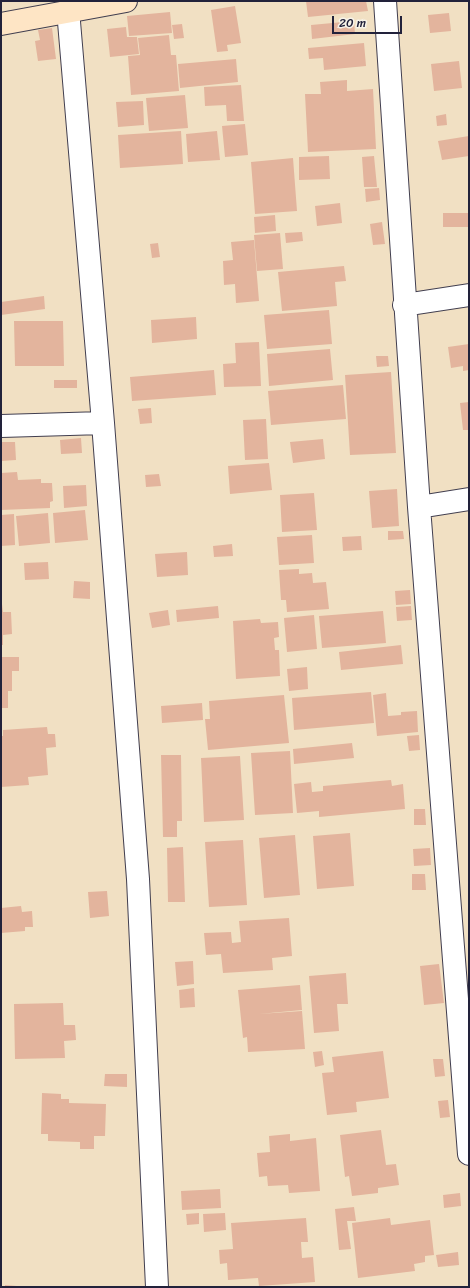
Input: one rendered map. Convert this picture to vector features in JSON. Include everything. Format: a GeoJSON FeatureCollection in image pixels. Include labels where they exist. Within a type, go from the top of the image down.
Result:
{"type":"FeatureCollection","features":[{"type":"Feature","properties":{"kind":"street"},"geometry":{"type":"LineString","coordinates":[[1,24],[68,10],[126,1]]}},
{"type":"Feature","properties":{"kind":"street"},"geometry":{"type":"LineString","coordinates":[[385,1],[404,305],[469,1154]]}},
{"type":"Feature","properties":{"kind":"street"},"geometry":{"type":"LineString","coordinates":[[68,10],[103,423],[138,880],[157,1287]]}},
{"type":"Feature","properties":{"kind":"street"},"geometry":{"type":"LineString","coordinates":[[404,305],[469,296]]}},
{"type":"Feature","properties":{"kind":"street"},"geometry":{"type":"LineString","coordinates":[[1,426],[103,423]]}},
{"type":"Feature","properties":{"kind":"street"},"geometry":{"type":"LineString","coordinates":[[419,506],[469,499]]}},
{"type":"Feature","properties":{"kind":"building"},"geometry":{"type":"Polygon","coordinates":[[[306,1],[366,1],[368,11],[308,17],[306,1]]]}},
{"type":"Feature","properties":{"kind":"building"},"geometry":{"type":"Polygon","coordinates":[[[235,6],[241,43],[227,45],[228,51],[217,52],[211,10],[235,6]]]}},
{"type":"Feature","properties":{"kind":"building"},"geometry":{"type":"Polygon","coordinates":[[[170,12],[172,33],[129,36],[127,16],[170,12]]]}},
{"type":"Feature","properties":{"kind":"building"},"geometry":{"type":"Polygon","coordinates":[[[449,13],[451,31],[430,33],[428,15],[449,13]]]}},
{"type":"Feature","properties":{"kind":"building"},"geometry":{"type":"Polygon","coordinates":[[[354,21],[355,34],[312,39],[311,25],[354,21]]]}},
{"type":"Feature","properties":{"kind":"building"},"geometry":{"type":"Polygon","coordinates":[[[182,24],[184,38],[174,39],[172,25],[182,24]]]}},
{"type":"Feature","properties":{"kind":"building"},"geometry":{"type":"Polygon","coordinates":[[[126,27],[127,37],[137,37],[139,54],[110,57],[107,29],[126,27]]]}},
{"type":"Feature","properties":{"kind":"building"},"geometry":{"type":"Polygon","coordinates":[[[52,28],[56,59],[38,61],[35,41],[40,40],[38,30],[52,28]]]}},
{"type":"Feature","properties":{"kind":"building"},"geometry":{"type":"Polygon","coordinates":[[[169,35],[171,55],[176,55],[179,91],[131,95],[128,56],[140,55],[138,38],[169,35]]]}},
{"type":"Feature","properties":{"kind":"building"},"geometry":{"type":"Polygon","coordinates":[[[364,43],[366,66],[324,70],[323,58],[309,59],[308,48],[364,43]]]}},
{"type":"Feature","properties":{"kind":"building"},"geometry":{"type":"Polygon","coordinates":[[[236,59],[238,82],[180,88],[178,64],[236,59]]]}},
{"type":"Feature","properties":{"kind":"building"},"geometry":{"type":"Polygon","coordinates":[[[459,61],[462,88],[434,91],[431,64],[459,61]]]}},
{"type":"Feature","properties":{"kind":"building"},"geometry":{"type":"Polygon","coordinates":[[[347,80],[347,91],[373,89],[376,149],[308,152],[305,94],[321,94],[320,82],[347,80]]]}},
{"type":"Feature","properties":{"kind":"building"},"geometry":{"type":"Polygon","coordinates":[[[241,85],[244,121],[227,121],[226,105],[205,106],[204,87],[241,85]]]}},
{"type":"Feature","properties":{"kind":"building"},"geometry":{"type":"Polygon","coordinates":[[[185,95],[188,128],[149,131],[146,98],[185,95]]]}},
{"type":"Feature","properties":{"kind":"building"},"geometry":{"type":"Polygon","coordinates":[[[143,101],[144,125],[118,127],[116,102],[143,101]]]}},
{"type":"Feature","properties":{"kind":"building"},"geometry":{"type":"Polygon","coordinates":[[[446,114],[447,125],[437,126],[436,116],[446,114]]]}},
{"type":"Feature","properties":{"kind":"building"},"geometry":{"type":"Polygon","coordinates":[[[245,124],[248,155],[225,157],[222,126],[245,124]]]}},
{"type":"Feature","properties":{"kind":"building"},"geometry":{"type":"Polygon","coordinates":[[[181,131],[183,164],[120,168],[118,135],[181,131]]]}},
{"type":"Feature","properties":{"kind":"building"},"geometry":{"type":"Polygon","coordinates":[[[217,131],[220,160],[188,162],[186,134],[217,131]]]}},
{"type":"Feature","properties":{"kind":"building"},"geometry":{"type":"Polygon","coordinates":[[[469,136],[469,156],[442,160],[438,141],[469,136]]]}},
{"type":"Feature","properties":{"kind":"building"},"geometry":{"type":"Polygon","coordinates":[[[329,156],[330,179],[299,180],[299,157],[329,156]]]}},
{"type":"Feature","properties":{"kind":"building"},"geometry":{"type":"Polygon","coordinates":[[[374,156],[377,187],[364,187],[362,157],[374,156]]]}},
{"type":"Feature","properties":{"kind":"building"},"geometry":{"type":"Polygon","coordinates":[[[293,158],[297,211],[255,214],[251,162],[293,158]]]}},
{"type":"Feature","properties":{"kind":"building"},"geometry":{"type":"Polygon","coordinates":[[[379,188],[380,200],[366,202],[365,189],[379,188]]]}},
{"type":"Feature","properties":{"kind":"building"},"geometry":{"type":"Polygon","coordinates":[[[340,203],[342,223],[317,226],[315,206],[340,203]]]}},
{"type":"Feature","properties":{"kind":"building"},"geometry":{"type":"Polygon","coordinates":[[[443,213],[469,213],[469,227],[443,227],[443,213]]]}},
{"type":"Feature","properties":{"kind":"building"},"geometry":{"type":"Polygon","coordinates":[[[275,215],[276,231],[255,233],[254,217],[275,215]]]}},
{"type":"Feature","properties":{"kind":"building"},"geometry":{"type":"Polygon","coordinates":[[[382,222],[385,244],[373,245],[370,224],[382,222]]]}},
{"type":"Feature","properties":{"kind":"building"},"geometry":{"type":"Polygon","coordinates":[[[302,232],[303,241],[286,243],[285,233],[302,232]]]}},
{"type":"Feature","properties":{"kind":"building"},"geometry":{"type":"Polygon","coordinates":[[[280,233],[283,269],[257,271],[254,235],[280,233]]]}},
{"type":"Feature","properties":{"kind":"building"},"geometry":{"type":"Polygon","coordinates":[[[254,240],[259,301],[236,303],[235,284],[224,285],[223,261],[233,260],[231,242],[254,240]]]}},
{"type":"Feature","properties":{"kind":"building"},"geometry":{"type":"Polygon","coordinates":[[[158,243],[160,257],[152,258],[150,244],[158,243]]]}},
{"type":"Feature","properties":{"kind":"building"},"geometry":{"type":"Polygon","coordinates":[[[344,266],[346,281],[335,282],[337,306],[282,311],[278,272],[344,266]]]}},
{"type":"Feature","properties":{"kind":"building"},"geometry":{"type":"Polygon","coordinates":[[[44,296],[45,309],[1,315],[1,302],[44,296]]]}},
{"type":"Feature","properties":{"kind":"building"},"geometry":{"type":"Polygon","coordinates":[[[329,310],[332,344],[267,349],[264,315],[329,310]]]}},
{"type":"Feature","properties":{"kind":"building"},"geometry":{"type":"Polygon","coordinates":[[[196,317],[197,339],[152,343],[151,320],[196,317]]]}},
{"type":"Feature","properties":{"kind":"building"},"geometry":{"type":"Polygon","coordinates":[[[14,321],[63,321],[64,366],[15,366],[14,321]]]}},
{"type":"Feature","properties":{"kind":"building"},"geometry":{"type":"Polygon","coordinates":[[[259,342],[261,386],[224,387],[223,364],[236,363],[235,343],[259,342]]]}},
{"type":"Feature","properties":{"kind":"building"},"geometry":{"type":"Polygon","coordinates":[[[469,344],[469,370],[463,371],[463,366],[451,368],[448,347],[469,344]]]}},
{"type":"Feature","properties":{"kind":"building"},"geometry":{"type":"Polygon","coordinates":[[[330,349],[333,380],[269,386],[267,354],[330,349]]]}},
{"type":"Feature","properties":{"kind":"building"},"geometry":{"type":"Polygon","coordinates":[[[376,356],[388,356],[389,366],[377,367],[376,356]]]}},
{"type":"Feature","properties":{"kind":"building"},"geometry":{"type":"Polygon","coordinates":[[[214,370],[216,395],[132,401],[130,377],[214,370]]]}},
{"type":"Feature","properties":{"kind":"building"},"geometry":{"type":"Polygon","coordinates":[[[391,372],[396,453],[350,455],[345,375],[391,372]]]}},
{"type":"Feature","properties":{"kind":"building"},"geometry":{"type":"Polygon","coordinates":[[[54,380],[77,380],[77,388],[54,388],[54,380]]]}},
{"type":"Feature","properties":{"kind":"building"},"geometry":{"type":"Polygon","coordinates":[[[343,385],[346,419],[271,425],[268,391],[343,385]]]}},
{"type":"Feature","properties":{"kind":"building"},"geometry":{"type":"Polygon","coordinates":[[[469,402],[469,430],[463,430],[460,403],[469,402]]]}},
{"type":"Feature","properties":{"kind":"building"},"geometry":{"type":"Polygon","coordinates":[[[151,408],[152,423],[140,424],[138,409],[151,408]]]}},
{"type":"Feature","properties":{"kind":"building"},"geometry":{"type":"Polygon","coordinates":[[[266,419],[268,459],[245,460],[243,420],[266,419]]]}},
{"type":"Feature","properties":{"kind":"building"},"geometry":{"type":"Polygon","coordinates":[[[81,438],[82,453],[61,454],[60,440],[81,438]]]}},
{"type":"Feature","properties":{"kind":"building"},"geometry":{"type":"Polygon","coordinates":[[[323,439],[325,459],[293,463],[290,442],[323,439]]]}},
{"type":"Feature","properties":{"kind":"building"},"geometry":{"type":"Polygon","coordinates":[[[1,442],[15,442],[16,460],[1,461],[1,442]]]}},
{"type":"Feature","properties":{"kind":"building"},"geometry":{"type":"Polygon","coordinates":[[[269,463],[272,490],[230,494],[228,466],[269,463]]]}},
{"type":"Feature","properties":{"kind":"building"},"geometry":{"type":"Polygon","coordinates":[[[17,472],[18,480],[41,479],[41,483],[52,483],[53,501],[50,502],[50,508],[1,510],[1,473],[17,472]]]}},
{"type":"Feature","properties":{"kind":"building"},"geometry":{"type":"Polygon","coordinates":[[[159,474],[161,486],[146,487],[145,475],[159,474]]]}},
{"type":"Feature","properties":{"kind":"building"},"geometry":{"type":"Polygon","coordinates":[[[86,485],[87,506],[64,508],[63,486],[86,485]]]}},
{"type":"Feature","properties":{"kind":"building"},"geometry":{"type":"Polygon","coordinates":[[[397,489],[399,526],[372,528],[369,491],[397,489]]]}},
{"type":"Feature","properties":{"kind":"building"},"geometry":{"type":"Polygon","coordinates":[[[314,493],[317,530],[282,532],[280,495],[314,493]]]}},
{"type":"Feature","properties":{"kind":"building"},"geometry":{"type":"Polygon","coordinates":[[[85,510],[88,540],[55,543],[53,513],[85,510]]]}},
{"type":"Feature","properties":{"kind":"building"},"geometry":{"type":"Polygon","coordinates":[[[48,513],[50,543],[19,546],[16,516],[48,513]]]}},
{"type":"Feature","properties":{"kind":"building"},"geometry":{"type":"Polygon","coordinates":[[[14,514],[15,545],[1,546],[1,515],[14,514]]]}},
{"type":"Feature","properties":{"kind":"building"},"geometry":{"type":"Polygon","coordinates":[[[388,531],[403,531],[404,539],[388,540],[388,531]]]}},
{"type":"Feature","properties":{"kind":"building"},"geometry":{"type":"Polygon","coordinates":[[[312,535],[314,563],[279,565],[277,537],[312,535]]]}},
{"type":"Feature","properties":{"kind":"building"},"geometry":{"type":"Polygon","coordinates":[[[361,536],[362,550],[343,551],[342,537],[361,536]]]}},
{"type":"Feature","properties":{"kind":"building"},"geometry":{"type":"Polygon","coordinates":[[[232,544],[233,556],[214,557],[213,546],[232,544]]]}},
{"type":"Feature","properties":{"kind":"building"},"geometry":{"type":"Polygon","coordinates":[[[187,552],[188,575],[157,577],[155,554],[187,552]]]}},
{"type":"Feature","properties":{"kind":"building"},"geometry":{"type":"Polygon","coordinates":[[[48,562],[49,579],[25,580],[24,563],[48,562]]]}},
{"type":"Feature","properties":{"kind":"building"},"geometry":{"type":"Polygon","coordinates":[[[299,569],[299,574],[312,573],[313,583],[326,582],[329,609],[287,612],[286,600],[281,600],[279,570],[299,569]]]}},
{"type":"Feature","properties":{"kind":"building"},"geometry":{"type":"Polygon","coordinates":[[[74,581],[90,582],[90,599],[73,598],[74,581]]]}},
{"type":"Feature","properties":{"kind":"building"},"geometry":{"type":"Polygon","coordinates":[[[410,590],[411,604],[396,605],[395,591],[410,590]]]}},
{"type":"Feature","properties":{"kind":"building"},"geometry":{"type":"Polygon","coordinates":[[[1,596],[3,612],[11,612],[12,634],[3,635],[3,645],[1,645],[1,596]]]}},
{"type":"Feature","properties":{"kind":"building"},"geometry":{"type":"Polygon","coordinates":[[[218,606],[219,618],[177,622],[176,610],[218,606]]]}},
{"type":"Feature","properties":{"kind":"building"},"geometry":{"type":"Polygon","coordinates":[[[411,606],[412,620],[397,621],[396,607],[411,606]]]}},
{"type":"Feature","properties":{"kind":"building"},"geometry":{"type":"Polygon","coordinates":[[[168,610],[170,625],[152,628],[149,613],[168,610]]]}},
{"type":"Feature","properties":{"kind":"building"},"geometry":{"type":"Polygon","coordinates":[[[383,611],[386,643],[322,648],[319,616],[383,611]]]}},
{"type":"Feature","properties":{"kind":"building"},"geometry":{"type":"Polygon","coordinates":[[[314,615],[317,649],[287,652],[284,618],[314,615]]]}},
{"type":"Feature","properties":{"kind":"building"},"geometry":{"type":"Polygon","coordinates":[[[260,619],[261,623],[278,622],[279,637],[274,638],[275,650],[279,650],[280,676],[236,679],[233,621],[260,619]]]}},
{"type":"Feature","properties":{"kind":"building"},"geometry":{"type":"Polygon","coordinates":[[[401,645],[403,664],[341,670],[339,652],[401,645]]]}},
{"type":"Feature","properties":{"kind":"building"},"geometry":{"type":"Polygon","coordinates":[[[1,657],[19,657],[19,671],[12,671],[12,691],[8,691],[8,708],[1,708],[1,657]]]}},
{"type":"Feature","properties":{"kind":"building"},"geometry":{"type":"Polygon","coordinates":[[[307,667],[308,689],[289,691],[287,669],[307,667]]]}},
{"type":"Feature","properties":{"kind":"building"},"geometry":{"type":"Polygon","coordinates":[[[371,692],[374,723],[294,730],[292,698],[371,692]]]}},
{"type":"Feature","properties":{"kind":"building"},"geometry":{"type":"Polygon","coordinates":[[[386,693],[388,716],[401,715],[401,712],[417,711],[418,732],[377,736],[373,695],[386,693]]]}},
{"type":"Feature","properties":{"kind":"building"},"geometry":{"type":"Polygon","coordinates":[[[284,695],[289,743],[208,750],[205,719],[210,719],[209,701],[284,695]]]}},
{"type":"Feature","properties":{"kind":"building"},"geometry":{"type":"Polygon","coordinates":[[[202,703],[203,720],[162,723],[161,706],[202,703]]]}},
{"type":"Feature","properties":{"kind":"building"},"geometry":{"type":"Polygon","coordinates":[[[47,727],[48,734],[55,734],[56,747],[46,748],[48,775],[28,777],[29,785],[1,787],[1,736],[3,736],[3,730],[47,727]]]}},
{"type":"Feature","properties":{"kind":"building"},"geometry":{"type":"Polygon","coordinates":[[[419,735],[420,750],[409,751],[407,736],[419,735]]]}},
{"type":"Feature","properties":{"kind":"building"},"geometry":{"type":"Polygon","coordinates":[[[352,743],[354,758],[294,764],[293,749],[352,743]]]}},
{"type":"Feature","properties":{"kind":"building"},"geometry":{"type":"Polygon","coordinates":[[[290,751],[293,813],[255,815],[251,753],[290,751]]]}},
{"type":"Feature","properties":{"kind":"building"},"geometry":{"type":"Polygon","coordinates":[[[161,755],[181,755],[182,821],[177,821],[177,837],[163,837],[161,755]]]}},
{"type":"Feature","properties":{"kind":"building"},"geometry":{"type":"Polygon","coordinates":[[[240,756],[244,820],[204,822],[201,758],[240,756]]]}},
{"type":"Feature","properties":{"kind":"building"},"geometry":{"type":"Polygon","coordinates":[[[391,780],[392,786],[403,784],[405,809],[319,817],[319,811],[297,813],[294,784],[311,782],[312,792],[323,791],[323,786],[391,780]]]}},
{"type":"Feature","properties":{"kind":"building"},"geometry":{"type":"Polygon","coordinates":[[[414,809],[425,809],[426,825],[414,825],[414,809]]]}},
{"type":"Feature","properties":{"kind":"building"},"geometry":{"type":"Polygon","coordinates":[[[350,833],[354,886],[317,889],[313,836],[350,833]]]}},
{"type":"Feature","properties":{"kind":"building"},"geometry":{"type":"Polygon","coordinates":[[[295,835],[300,895],[264,898],[259,838],[295,835]]]}},
{"type":"Feature","properties":{"kind":"building"},"geometry":{"type":"Polygon","coordinates":[[[243,840],[247,905],[209,907],[205,842],[243,840]]]}},
{"type":"Feature","properties":{"kind":"building"},"geometry":{"type":"Polygon","coordinates":[[[183,847],[185,902],[168,902],[167,848],[183,847]]]}},
{"type":"Feature","properties":{"kind":"building"},"geometry":{"type":"Polygon","coordinates":[[[430,848],[431,865],[414,866],[413,849],[430,848]]]}},
{"type":"Feature","properties":{"kind":"building"},"geometry":{"type":"Polygon","coordinates":[[[412,874],[425,874],[426,890],[412,890],[412,874]]]}},
{"type":"Feature","properties":{"kind":"building"},"geometry":{"type":"Polygon","coordinates":[[[107,891],[109,916],[90,918],[88,892],[107,891]]]}},
{"type":"Feature","properties":{"kind":"building"},"geometry":{"type":"Polygon","coordinates":[[[21,906],[22,912],[32,911],[33,927],[25,927],[25,931],[1,933],[1,908],[21,906]]]}},
{"type":"Feature","properties":{"kind":"building"},"geometry":{"type":"Polygon","coordinates":[[[289,918],[292,956],[272,958],[273,970],[223,973],[221,954],[206,955],[204,933],[231,932],[232,943],[241,942],[239,921],[289,918]]]}},
{"type":"Feature","properties":{"kind":"building"},"geometry":{"type":"Polygon","coordinates":[[[193,961],[194,984],[177,986],[175,962],[193,961]]]}},
{"type":"Feature","properties":{"kind":"building"},"geometry":{"type":"Polygon","coordinates":[[[439,964],[444,1003],[424,1005],[420,966],[439,964]]]}},
{"type":"Feature","properties":{"kind":"building"},"geometry":{"type":"Polygon","coordinates":[[[346,973],[348,1004],[337,1004],[339,1031],[314,1033],[309,976],[346,973]]]}},
{"type":"Feature","properties":{"kind":"building"},"geometry":{"type":"Polygon","coordinates":[[[300,985],[302,1010],[259,1014],[302,1011],[305,1049],[248,1052],[247,1037],[243,1038],[238,990],[300,985]]]}},
{"type":"Feature","properties":{"kind":"building"},"geometry":{"type":"Polygon","coordinates":[[[194,988],[195,1007],[180,1008],[179,990],[194,988]]]}},
{"type":"Feature","properties":{"kind":"building"},"geometry":{"type":"Polygon","coordinates":[[[63,1003],[64,1025],[75,1025],[76,1040],[64,1041],[65,1058],[15,1059],[14,1004],[63,1003]]]}},
{"type":"Feature","properties":{"kind":"building"},"geometry":{"type":"Polygon","coordinates":[[[322,1051],[324,1065],[315,1067],[313,1052],[322,1051]]]}},
{"type":"Feature","properties":{"kind":"building"},"geometry":{"type":"Polygon","coordinates":[[[383,1051],[389,1098],[356,1102],[357,1112],[327,1115],[322,1073],[334,1072],[332,1057],[383,1051]]]}},
{"type":"Feature","properties":{"kind":"building"},"geometry":{"type":"Polygon","coordinates":[[[433,1059],[443,1059],[445,1076],[435,1077],[433,1059]]]}},
{"type":"Feature","properties":{"kind":"building"},"geometry":{"type":"Polygon","coordinates":[[[105,1074],[127,1074],[127,1087],[104,1086],[105,1074]]]}},
{"type":"Feature","properties":{"kind":"building"},"geometry":{"type":"Polygon","coordinates":[[[42,1093],[61,1094],[61,1099],[69,1099],[69,1103],[106,1104],[105,1136],[94,1136],[94,1149],[80,1149],[80,1142],[48,1141],[48,1134],[41,1134],[42,1093]]]}},
{"type":"Feature","properties":{"kind":"building"},"geometry":{"type":"Polygon","coordinates":[[[448,1100],[450,1117],[440,1118],[438,1101],[448,1100]]]}},
{"type":"Feature","properties":{"kind":"building"},"geometry":{"type":"Polygon","coordinates":[[[381,1130],[386,1165],[396,1164],[399,1185],[378,1188],[378,1193],[352,1196],[349,1176],[345,1177],[340,1135],[381,1130]]]}},
{"type":"Feature","properties":{"kind":"building"},"geometry":{"type":"Polygon","coordinates":[[[290,1134],[290,1141],[316,1138],[320,1191],[289,1193],[288,1185],[268,1186],[267,1176],[259,1177],[257,1153],[270,1152],[269,1136],[290,1134]]]}},
{"type":"Feature","properties":{"kind":"building"},"geometry":{"type":"Polygon","coordinates":[[[220,1189],[221,1208],[182,1210],[181,1191],[220,1189]]]}},
{"type":"Feature","properties":{"kind":"building"},"geometry":{"type":"Polygon","coordinates":[[[460,1193],[461,1206],[444,1208],[443,1195],[460,1193]]]}},
{"type":"Feature","properties":{"kind":"building"},"geometry":{"type":"Polygon","coordinates":[[[354,1207],[356,1221],[347,1221],[351,1249],[339,1250],[335,1209],[354,1207]]]}},
{"type":"Feature","properties":{"kind":"building"},"geometry":{"type":"Polygon","coordinates":[[[199,1213],[199,1224],[187,1225],[186,1214],[199,1213]]]}},
{"type":"Feature","properties":{"kind":"building"},"geometry":{"type":"Polygon","coordinates":[[[225,1213],[226,1230],[204,1232],[203,1214],[225,1213]]]}},
{"type":"Feature","properties":{"kind":"building"},"geometry":{"type":"Polygon","coordinates":[[[306,1218],[308,1242],[301,1242],[302,1258],[313,1257],[315,1282],[259,1286],[258,1278],[228,1280],[227,1263],[220,1264],[219,1250],[233,1249],[231,1223],[306,1218]]]}},
{"type":"Feature","properties":{"kind":"building"},"geometry":{"type":"Polygon","coordinates":[[[390,1218],[391,1225],[430,1220],[434,1255],[425,1256],[425,1262],[414,1264],[415,1271],[358,1278],[352,1223],[390,1218]]]}},
{"type":"Feature","properties":{"kind":"building"},"geometry":{"type":"Polygon","coordinates":[[[458,1252],[459,1265],[438,1267],[436,1255],[458,1252]]]}},
{"type":"Feature","properties":{"kind":"building"},"geometry":{"type":"Polygon","coordinates":[[[5,1285],[17,1286],[17,1287],[5,1287],[5,1285]]]}}]}
